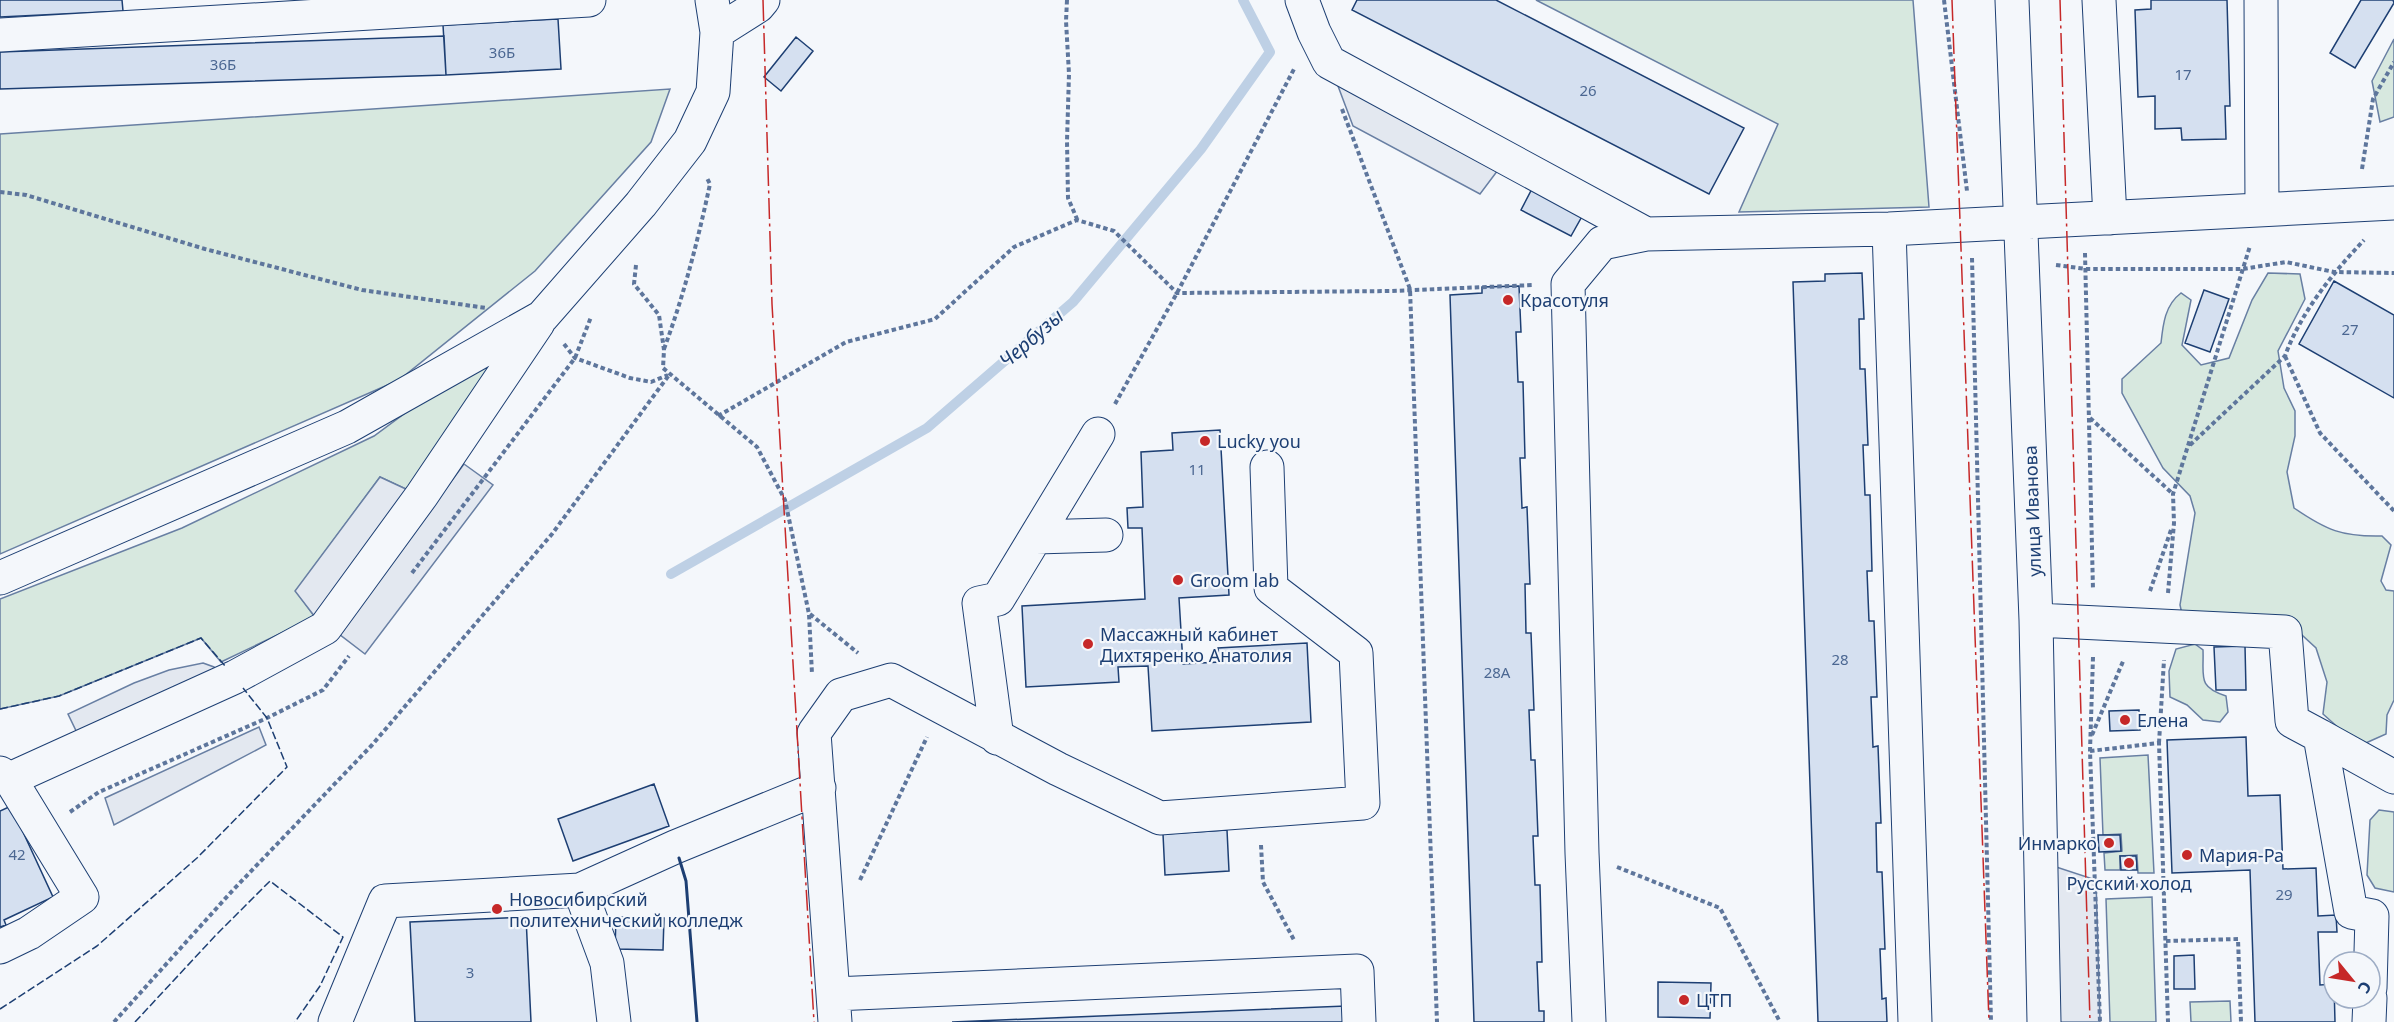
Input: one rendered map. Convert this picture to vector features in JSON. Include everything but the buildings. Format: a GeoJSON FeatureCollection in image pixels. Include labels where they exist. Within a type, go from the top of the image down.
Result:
{"type":"FeatureCollection","features":[{"type":"Feature","properties":{"kind":"street"},"geometry":{"type":"LineString","coordinates":[[0,35],[589,0]]}},
{"type":"Feature","properties":{"kind":"street"},"geometry":{"type":"LineString","coordinates":[[0,947],[29,933],[82,897],[5,776],[235,677],[325,628],[422,495],[542,317],[641,204],[690,141],[713,92],[717,32],[712,0]]}},
{"type":"Feature","properties":{"kind":"street"},"geometry":{"type":"LineString","coordinates":[[717,32],[758,6],[763,0]]}},
{"type":"Feature","properties":{"kind":"street"},"geometry":{"type":"LineString","coordinates":[[1302,0],[1329,62],[1646,234]]}},
{"type":"Feature","properties":{"kind":"street","name":"улица Иванова"},"geometry":{"type":"LineString","coordinates":[[2012,0],[2036,620],[2044,1022]]}},
{"type":"Feature","properties":{"kind":"street"},"geometry":{"type":"LineString","coordinates":[[2097,218],[2099,0]]}},
{"type":"Feature","properties":{"kind":"street"},"geometry":{"type":"LineString","coordinates":[[2261,0],[2262,208]]}},
{"type":"Feature","properties":{"kind":"street"},"geometry":{"type":"LineString","coordinates":[[1589,1022],[1582,853],[1568,284],[1602,243],[1646,234],[1889,229],[2262,208],[2382,213]]}},
{"type":"Feature","properties":{"kind":"street"},"geometry":{"type":"LineString","coordinates":[[1889,229],[1915,1022]]}},
{"type":"Feature","properties":{"kind":"street"},"geometry":{"type":"LineString","coordinates":[[0,578],[347,427],[542,317]]}},
{"type":"Feature","properties":{"kind":"street"},"geometry":{"type":"LineString","coordinates":[[997,738],[979,603],[998,599],[1098,434]]}},
{"type":"Feature","properties":{"kind":"street"},"geometry":{"type":"LineString","coordinates":[[1267,467],[1271,588],[1356,653],[1363,803],[1160,818],[997,738],[891,680],[841,695],[814,733],[835,1008],[1312,972],[1357,971],[1359,1022]]}},
{"type":"Feature","properties":{"kind":"street"},"geometry":{"type":"LineString","coordinates":[[1036,537],[1106,535]]}},
{"type":"Feature","properties":{"kind":"street"},"geometry":{"type":"LineString","coordinates":[[2036,620],[2285,632],[2292,721],[2394,777]]}},
{"type":"Feature","properties":{"kind":"street"},"geometry":{"type":"LineString","coordinates":[[2320,736],[2351,912],[2372,916],[2371,950]]}},
{"type":"Feature","properties":{"kind":"street"},"geometry":{"type":"LineString","coordinates":[[335,1022],[385,901],[580,890],[675,847],[819,788]]}},
{"type":"Feature","properties":{"kind":"street"},"geometry":{"type":"LineString","coordinates":[[580,890],[607,963],[614,1022]]}},
{"type":"Feature","properties":{"kind":"path"},"geometry":{"type":"LineString","coordinates":[[1067,0],[1065,21],[1069,75],[1068,198],[1077,220]]}},
{"type":"Feature","properties":{"kind":"path"},"geometry":{"type":"LineString","coordinates":[[1944,0],[1971,225],[1991,1022]]}},
{"type":"Feature","properties":{"kind":"path"},"geometry":{"type":"LineString","coordinates":[[1098,434],[1177,293],[1314,32]]}},
{"type":"Feature","properties":{"kind":"path"},"geometry":{"type":"LineString","coordinates":[[2188,447],[2285,356],[2292,336],[2334,273],[2382,213],[2373,99],[2394,62]]}},
{"type":"Feature","properties":{"kind":"path"},"geometry":{"type":"LineString","coordinates":[[1339,99],[1410,289],[1437,1022]]}},
{"type":"Feature","properties":{"kind":"path"},"geometry":{"type":"LineString","coordinates":[[663,350],[679,307],[710,184],[690,141]]}},
{"type":"Feature","properties":{"kind":"path"},"geometry":{"type":"LineString","coordinates":[[0,192],[26,195],[205,249],[362,290],[542,317],[575,358],[630,378],[651,382],[669,375]]}},
{"type":"Feature","properties":{"kind":"path"},"geometry":{"type":"LineString","coordinates":[[2168,1022],[2159,743],[2174,524],[2174,494],[2262,208]]}},
{"type":"Feature","properties":{"kind":"path"},"geometry":{"type":"LineString","coordinates":[[2097,218],[2086,269],[2094,623],[2090,751],[2100,1022]]}},
{"type":"Feature","properties":{"kind":"path"},"geometry":{"type":"LineString","coordinates":[[718,416],[846,342],[935,319],[1014,247],[1077,220],[1114,231],[1177,293],[1568,284]]}},
{"type":"Feature","properties":{"kind":"path"},"geometry":{"type":"LineString","coordinates":[[2086,269],[2243,268],[2286,262],[2334,273],[2394,273]]}},
{"type":"Feature","properties":{"kind":"path"},"geometry":{"type":"LineString","coordinates":[[634,284],[659,315],[663,368],[757,447],[785,500],[809,614],[814,733]]}},
{"type":"Feature","properties":{"kind":"path"},"geometry":{"type":"LineString","coordinates":[[2285,356],[2320,433],[2394,511]]}},
{"type":"Feature","properties":{"kind":"path"},"geometry":{"type":"LineString","coordinates":[[114,1022],[233,890],[380,736],[552,534],[669,375]]}},
{"type":"Feature","properties":{"kind":"path"},"geometry":{"type":"LineString","coordinates":[[2089,417],[2174,494]]}},
{"type":"Feature","properties":{"kind":"path"},"geometry":{"type":"LineString","coordinates":[[809,614],[891,680]]}},
{"type":"Feature","properties":{"kind":"path"},"geometry":{"type":"LineString","coordinates":[[860,881],[941,708]]}},
{"type":"Feature","properties":{"kind":"path"},"geometry":{"type":"LineString","coordinates":[[2090,751],[2159,743]]}},
{"type":"Feature","properties":{"kind":"path"},"geometry":{"type":"LineString","coordinates":[[1260,811],[1263,882],[1312,972]]}},
{"type":"Feature","properties":{"kind":"path"},"geometry":{"type":"LineString","coordinates":[[1582,853],[1719,908],[1780,1022]]}},
{"type":"Feature","properties":{"kind":"path"},"geometry":{"type":"LineString","coordinates":[[2096,889],[2164,883]]}},
{"type":"Feature","properties":{"kind":"path"},"geometry":{"type":"LineString","coordinates":[[2166,941],[2238,939],[2241,1022]]}},
{"type":"Feature","properties":{"kind":"shaded area"},"geometry":{"type":"Polygon","coordinates":[[[1536,0],[1913,0],[1929,207],[1739,212],[1778,124],[1536,0]]]}},
{"type":"Feature","properties":{"kind":"shaded area"},"geometry":{"type":"Polygon","coordinates":[[[2394,39],[2394,117],[2380,122],[2372,81],[2394,39]]]}},
{"type":"Feature","properties":{"kind":"shaded area"},"geometry":{"type":"Polygon","coordinates":[[[1329,62],[1507,158],[1480,194],[1353,126],[1329,62]]]}},
{"type":"Feature","properties":{"kind":"shaded area"},"geometry":{"type":"Polygon","coordinates":[[[670,89],[651,142],[535,271],[399,380],[0,554],[0,134],[670,89]]]}},
{"type":"Feature","properties":{"kind":"shaded area"},"geometry":{"type":"Polygon","coordinates":[[[2268,273],[2300,274],[2305,299],[2278,351],[2284,388],[2295,411],[2295,436],[2287,472],[2294,508],[2335,531],[2382,536],[2391,545],[2381,581],[2386,590],[2394,591],[2394,700],[2387,715],[2386,734],[2359,746],[2323,714],[2327,682],[2316,648],[2291,625],[2182,614],[2180,605],[2195,513],[2190,496],[2163,468],[2122,393],[2122,379],[2161,343],[2168,309],[2181,293],[2191,300],[2182,345],[2201,365],[2229,358],[2252,300],[2268,273]]]}},
{"type":"Feature","properties":{"kind":"shaded area"},"geometry":{"type":"Polygon","coordinates":[[[477,360],[492,372],[408,490],[380,477],[296,591],[315,617],[221,662],[201,638],[59,696],[0,709],[0,599],[182,528],[374,436],[477,360]]]}},
{"type":"Feature","properties":{"kind":"shaded area"},"geometry":{"type":"Polygon","coordinates":[[[464,464],[493,485],[365,654],[339,634],[464,464]]]}},
{"type":"Feature","properties":{"kind":"shaded area"},"geometry":{"type":"Polygon","coordinates":[[[380,477],[408,490],[315,617],[295,591],[380,477]]]}},
{"type":"Feature","properties":{"kind":"shaded area"},"geometry":{"type":"Polygon","coordinates":[[[2195,644],[2203,650],[2203,674],[2206,685],[2226,696],[2228,712],[2220,722],[2203,720],[2187,705],[2170,697],[2169,671],[2176,649],[2195,644]]]}},
{"type":"Feature","properties":{"kind":"shaded area"},"geometry":{"type":"Polygon","coordinates":[[[203,663],[214,667],[224,678],[81,741],[68,714],[134,683],[169,670],[203,663]]]}},
{"type":"Feature","properties":{"kind":"shaded area"},"geometry":{"type":"Polygon","coordinates":[[[259,727],[266,745],[114,825],[105,798],[259,727]]]}},
{"type":"Feature","properties":{"kind":"shaded area"},"geometry":{"type":"Polygon","coordinates":[[[2148,755],[2154,873],[2138,873],[2137,855],[2120,856],[2120,870],[2105,870],[2104,853],[2122,851],[2121,834],[2103,835],[2100,758],[2148,755]]]}},
{"type":"Feature","properties":{"kind":"shaded area"},"geometry":{"type":"Polygon","coordinates":[[[2379,810],[2394,812],[2394,892],[2375,888],[2367,875],[2370,820],[2379,810]]]}},
{"type":"Feature","properties":{"kind":"shaded area"},"geometry":{"type":"Polygon","coordinates":[[[2041,862],[2096,880],[2100,1022],[2044,1022],[2041,862]]]}},
{"type":"Feature","properties":{"kind":"shaded area"},"geometry":{"type":"Polygon","coordinates":[[[2152,897],[2156,1022],[2110,1022],[2106,899],[2152,897]]]}},
{"type":"Feature","properties":{"kind":"shaded area"},"geometry":{"type":"Polygon","coordinates":[[[2230,1001],[2231,1022],[2191,1022],[2190,1002],[2230,1001]]]}},
{"type":"Feature","properties":{"kind":"waterway","name":"Чербузы"},"geometry":{"type":"LineString","coordinates":[[671,574],[927,428],[1073,302],[1201,149],[1270,52],[1243,0]]}},
{"type":"Feature","properties":{"kind":"fence"},"geometry":{"type":"LineString","coordinates":[[0,709],[59,696],[201,638],[226,667]]}},
{"type":"Feature","properties":{"kind":"fence"},"geometry":{"type":"LineString","coordinates":[[0,1009],[97,946],[197,858],[287,767],[267,718],[243,688]]}},
{"type":"Feature","properties":{"kind":"fence"},"geometry":{"type":"LineString","coordinates":[[135,1022],[270,881],[343,937],[320,986],[295,1022]]}},
{"type":"Feature","properties":{"kind":"wall"},"geometry":{"type":"LineString","coordinates":[[679,858],[686,881],[697,1022]]}},
{"type":"Feature","properties":{"kind":"power"},"geometry":{"type":"LineString","coordinates":[[763,0],[772,304],[814,1022]]}},
{"type":"Feature","properties":{"kind":"power"},"geometry":{"type":"LineString","coordinates":[[1952,0],[1989,1022]]}},
{"type":"Feature","properties":{"kind":"power"},"geometry":{"type":"LineString","coordinates":[[2060,0],[2090,1022]]}},
{"type":"Feature","properties":{"kind":"place","name":"Красотуля"},"geometry":{"type":"Point","coordinates":[1508,300]}},
{"type":"Feature","properties":{"kind":"place","name":"Lucky you"},"geometry":{"type":"Point","coordinates":[1205,441]}},
{"type":"Feature","properties":{"kind":"place","name":"Groom lab"},"geometry":{"type":"Point","coordinates":[1178,580]}},
{"type":"Feature","properties":{"kind":"place","name":"Массажный кабинет Дихтяренко Анатолия"},"geometry":{"type":"Point","coordinates":[1088,644]}},
{"type":"Feature","properties":{"kind":"place","name":"Елена"},"geometry":{"type":"Point","coordinates":[2125,720]}},
{"type":"Feature","properties":{"kind":"place","name":"Инмарко"},"geometry":{"type":"Point","coordinates":[2109,843]}},
{"type":"Feature","properties":{"kind":"place","name":"Мария-Ра"},"geometry":{"type":"Point","coordinates":[2187,855]}},
{"type":"Feature","properties":{"kind":"place","name":"Русский холод"},"geometry":{"type":"Point","coordinates":[2129,863]}},
{"type":"Feature","properties":{"kind":"place","name":"Новосибирский политехнический колледж"},"geometry":{"type":"Point","coordinates":[497,909]}},
{"type":"Feature","properties":{"kind":"place","name":"ЦТП"},"geometry":{"type":"Point","coordinates":[1684,1000]}}]}
